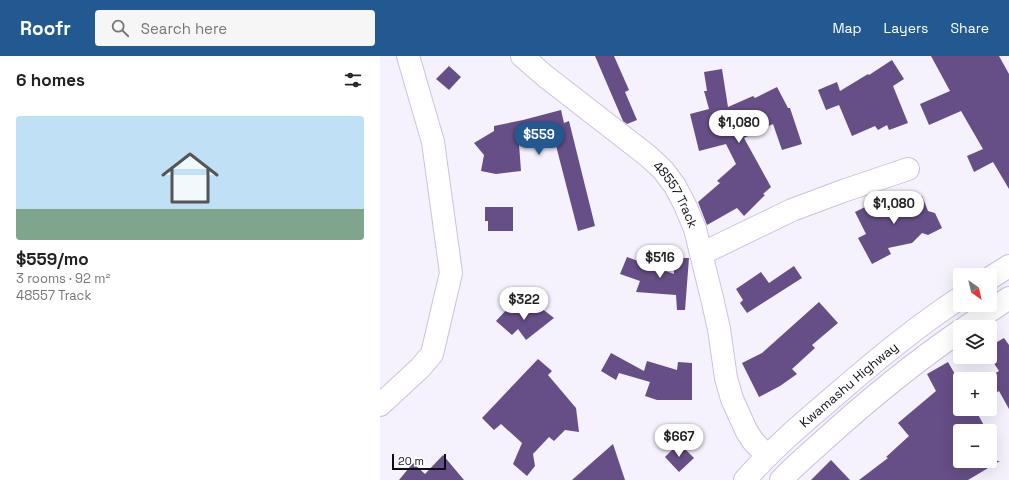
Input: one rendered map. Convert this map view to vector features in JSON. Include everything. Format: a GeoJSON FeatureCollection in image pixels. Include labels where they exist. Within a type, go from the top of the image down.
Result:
{"type":"FeatureCollection","features":[{"type":"Feature","properties":{"kind":"street"},"geometry":{"type":"LineString","coordinates":[[380,405],[420,368],[432,354],[451,273],[433,142],[408,56]]}},
{"type":"Feature","properties":{"kind":"street","name":"48557 Track"},"geometry":{"type":"LineString","coordinates":[[522,56],[545,76],[648,156],[663,170],[675,186],[695,229],[719,329],[726,378],[732,399],[747,432],[767,456]]}},
{"type":"Feature","properties":{"kind":"street"},"geometry":{"type":"LineString","coordinates":[[701,254],[792,210],[908,169]]}},
{"type":"Feature","properties":{"kind":"street"},"geometry":{"type":"LineString","coordinates":[[997,274],[1009,266]]}},
{"type":"Feature","properties":{"kind":"street"},"geometry":{"type":"LineString","coordinates":[[976,320],[1009,298]]}},
{"type":"Feature","properties":{"kind":"street","name":"Kwamashu Highway"},"geometry":{"type":"LineString","coordinates":[[745,480],[767,456],[892,347],[953,303]]}},
{"type":"Feature","properties":{"kind":"street","name":"Kwamashu Highway"},"geometry":{"type":"LineString","coordinates":[[781,480],[878,393],[925,355],[953,336]]}},
{"type":"Feature","properties":{"kind":"building"},"geometry":{"type":"Polygon","coordinates":[[[595,56],[614,56],[629,90],[625,92],[637,120],[627,124],[623,121],[595,56]]]}},
{"type":"Feature","properties":{"kind":"building"},"geometry":{"type":"Polygon","coordinates":[[[931,56],[999,56],[1009,74],[1009,189],[993,162],[974,172],[967,156],[983,149],[961,111],[929,125],[920,104],[950,91],[931,56]]]}},
{"type":"Feature","properties":{"kind":"building"},"geometry":{"type":"Polygon","coordinates":[[[892,60],[904,79],[893,86],[908,123],[889,130],[887,125],[878,130],[875,126],[852,136],[839,105],[826,110],[818,90],[837,82],[840,91],[892,60]]]}},
{"type":"Feature","properties":{"kind":"building"},"geometry":{"type":"Polygon","coordinates":[[[449,66],[461,77],[449,90],[436,79],[449,66]]]}},
{"type":"Feature","properties":{"kind":"building"},"geometry":{"type":"Polygon","coordinates":[[[722,69],[728,107],[753,96],[755,98],[777,87],[788,108],[790,108],[802,144],[782,150],[773,124],[744,138],[771,187],[744,216],[737,208],[707,225],[698,202],[720,183],[717,181],[736,164],[726,144],[699,151],[690,114],[709,109],[704,91],[707,91],[704,72],[722,69]]]}},
{"type":"Feature","properties":{"kind":"building"},"geometry":{"type":"Polygon","coordinates":[[[561,110],[564,123],[569,121],[595,226],[578,231],[553,134],[524,140],[525,143],[519,144],[521,171],[496,174],[481,171],[484,155],[474,143],[494,131],[494,126],[561,110]]]}},
{"type":"Feature","properties":{"kind":"building"},"geometry":{"type":"Polygon","coordinates":[[[891,194],[896,207],[922,196],[928,211],[935,213],[942,228],[928,235],[922,233],[912,243],[888,248],[891,254],[872,264],[858,238],[866,234],[855,212],[891,194]]]}},
{"type":"Feature","properties":{"kind":"building"},"geometry":{"type":"Polygon","coordinates":[[[485,207],[513,207],[513,231],[488,231],[488,221],[485,221],[485,207]]]}},
{"type":"Feature","properties":{"kind":"building"},"geometry":{"type":"Polygon","coordinates":[[[627,257],[674,274],[673,258],[689,258],[685,310],[677,310],[676,295],[636,292],[640,281],[620,274],[627,257]]]}},
{"type":"Feature","properties":{"kind":"building"},"geometry":{"type":"Polygon","coordinates":[[[794,266],[802,278],[747,313],[740,303],[743,300],[736,289],[761,272],[769,283],[794,266]]]}},
{"type":"Feature","properties":{"kind":"building"},"geometry":{"type":"Polygon","coordinates":[[[819,302],[838,323],[812,345],[815,348],[792,369],[797,374],[780,386],[759,397],[742,363],[762,353],[819,302]]]}},
{"type":"Feature","properties":{"kind":"building"},"geometry":{"type":"Polygon","coordinates":[[[536,304],[554,318],[526,340],[518,329],[512,335],[496,321],[511,305],[525,318],[536,304]]]}},
{"type":"Feature","properties":{"kind":"building"},"geometry":{"type":"Polygon","coordinates":[[[1004,338],[1009,345],[1009,409],[999,391],[997,392],[997,372],[999,371],[994,364],[997,364],[997,342],[1004,338]]]}},
{"type":"Feature","properties":{"kind":"building"},"geometry":{"type":"Polygon","coordinates":[[[611,353],[644,371],[647,361],[677,370],[678,362],[692,363],[692,400],[657,400],[645,396],[650,382],[619,373],[616,380],[601,371],[611,353]]]}},
{"type":"Feature","properties":{"kind":"building"},"geometry":{"type":"Polygon","coordinates":[[[538,359],[552,371],[548,375],[576,408],[579,432],[565,430],[554,441],[549,437],[533,454],[535,466],[527,476],[513,464],[522,443],[501,424],[494,430],[482,418],[538,359]]]}},
{"type":"Feature","properties":{"kind":"building"},"geometry":{"type":"Polygon","coordinates":[[[948,362],[954,372],[953,416],[979,416],[983,424],[953,424],[953,468],[988,468],[968,480],[859,480],[888,458],[886,457],[909,436],[898,423],[936,391],[927,374],[948,362]]]}},
{"type":"Feature","properties":{"kind":"building"},"geometry":{"type":"Polygon","coordinates":[[[679,443],[694,458],[679,472],[665,457],[679,443]]]}},
{"type":"Feature","properties":{"kind":"building"},"geometry":{"type":"Polygon","coordinates":[[[613,444],[625,480],[572,480],[613,444]]]}},
{"type":"Feature","properties":{"kind":"building"},"geometry":{"type":"Polygon","coordinates":[[[443,455],[464,480],[399,480],[413,463],[425,474],[443,455]]]}},
{"type":"Feature","properties":{"kind":"building"},"geometry":{"type":"Polygon","coordinates":[[[831,460],[850,480],[811,480],[831,460]]]}}]}
